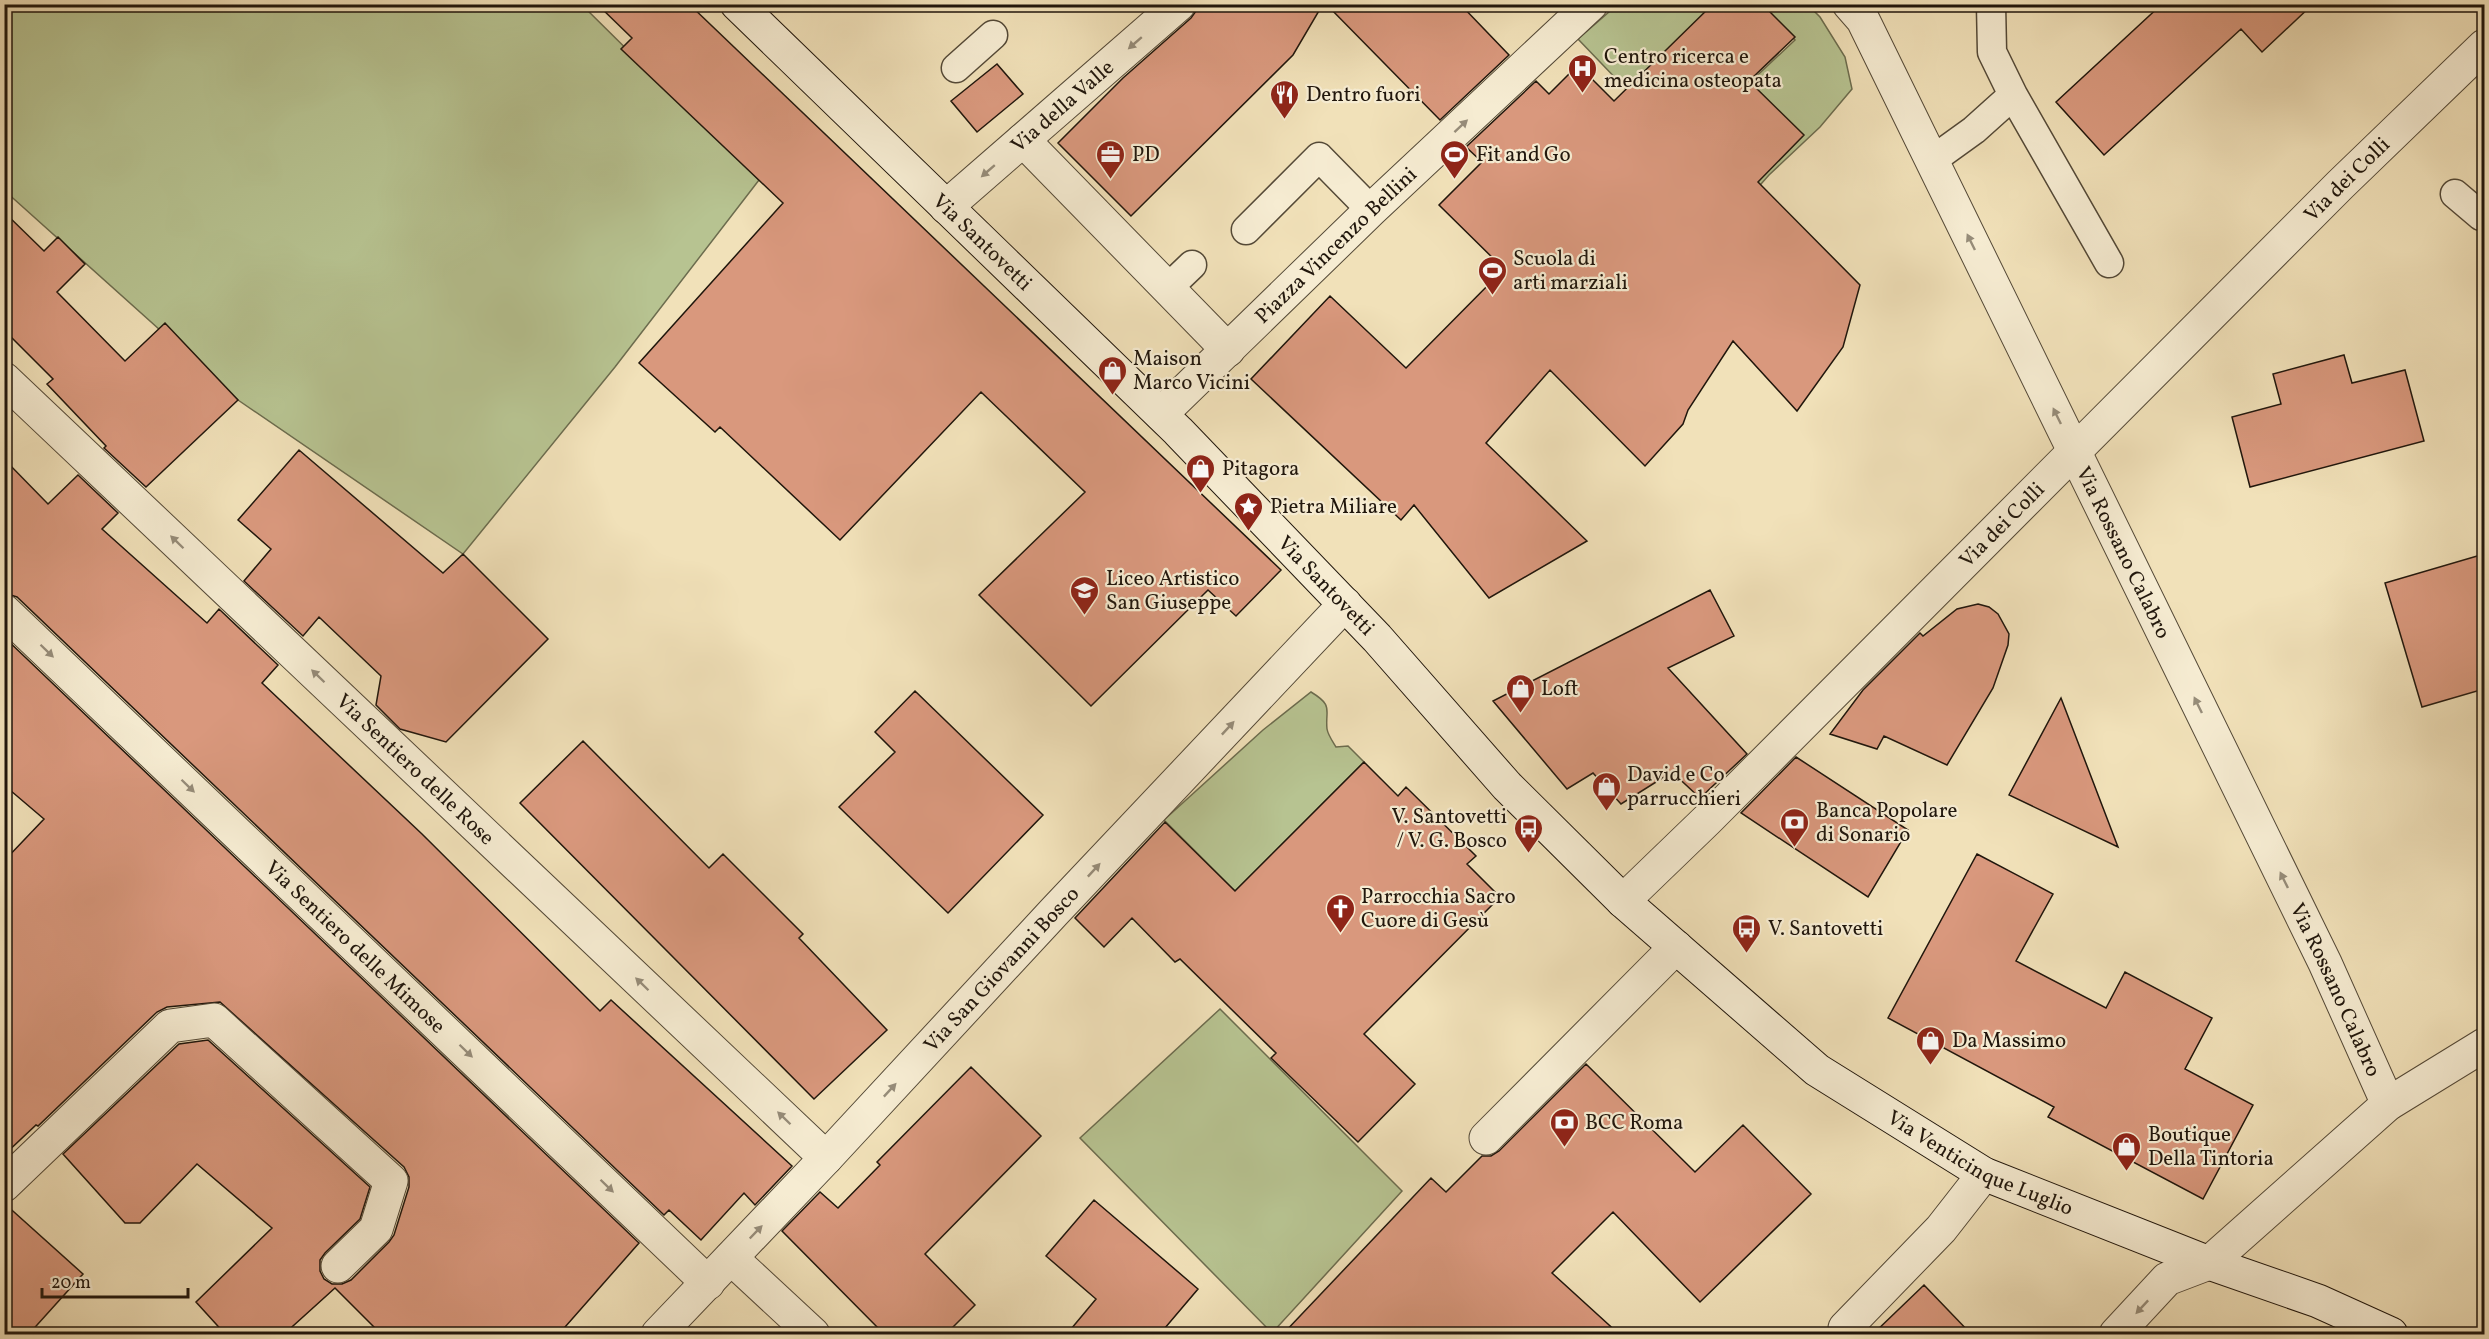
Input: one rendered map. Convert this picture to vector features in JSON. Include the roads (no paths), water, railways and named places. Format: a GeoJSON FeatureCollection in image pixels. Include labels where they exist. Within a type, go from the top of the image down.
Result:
{"type":"FeatureCollection","features":[{"type":"Feature","properties":{"kind":"street","name":"Via Santovetti"},"geometry":{"type":"LineString","coordinates":[[737,4],[1161,414],[1377,638],[1507,786],[1623,901]]}},
{"type":"Feature","properties":{"kind":"street","name":"Via della Valle"},"geometry":{"type":"LineString","coordinates":[[946,207],[1179,4]]}},
{"type":"Feature","properties":{"kind":"street","name":"Piazza Vincenzo Bellini"},"geometry":{"type":"LineString","coordinates":[[1161,414],[1371,210],[1592,4]]}},
{"type":"Feature","properties":{"kind":"street","name":"Via Rossano Calabro"},"geometry":{"type":"LineString","coordinates":[[1849,4],[1863,20],[2325,963],[2388,1104]]}},
{"type":"Feature","properties":{"kind":"street","name":"Via dei Colli"},"geometry":{"type":"LineString","coordinates":[[1623,901],[2075,453],[2340,185],[2484,46]]}},
{"type":"Feature","properties":{"kind":"street"},"geometry":{"type":"LineString","coordinates":[[1023,140],[1228,350]]}},
{"type":"Feature","properties":{"kind":"street","name":"Via Sentiero delle Rose"},"geometry":{"type":"LineString","coordinates":[[4,379],[826,1158]]}},
{"type":"Feature","properties":{"kind":"street","name":"Via San Giovanni Bosco"},"geometry":{"type":"LineString","coordinates":[[658,1335],[1345,604]]}},
{"type":"Feature","properties":{"kind":"street","name":"Via Sentiero delle Mimose"},"geometry":{"type":"LineString","coordinates":[[4,611],[708,1282]]}},
{"type":"Feature","properties":{"kind":"street","name":"Via Venticinque Luglio"},"geometry":{"type":"LineString","coordinates":[[1623,901],[1817,1070],[1984,1174],[2209,1263],[2318,1301],[2391,1335]]}},
{"type":"Feature","properties":{"kind":"street"},"geometry":{"type":"LineString","coordinates":[[1486,1138],[1676,947]]}},
{"type":"Feature","properties":{"kind":"street"},"geometry":{"type":"LineString","coordinates":[[4,1185],[170,1026],[214,1020],[392,1181],[376,1228],[338,1266]]}},
{"type":"Feature","properties":{"kind":"street"},"geometry":{"type":"LineString","coordinates":[[2116,1335],[2167,1279],[2209,1263],[2388,1104],[2484,1045]]}},
{"type":"Feature","properties":{"kind":"street"},"geometry":{"type":"LineString","coordinates":[[1845,1328],[1941,1228],[1984,1174]]}},
{"type":"Feature","properties":{"kind":"street"},"geometry":{"type":"LineString","coordinates":[[731,1258],[813,1335]]}},
{"type":"Feature","properties":{"kind":"lane"},"geometry":{"type":"LineString","coordinates":[[1991,4],[1992,52],[2013,95],[2109,263]]}},
{"type":"Feature","properties":{"kind":"lane"},"geometry":{"type":"LineString","coordinates":[[956,68],[993,35]]}},
{"type":"Feature","properties":{"kind":"lane"},"geometry":{"type":"LineString","coordinates":[[1931,161],[1974,130],[2013,95]]}},
{"type":"Feature","properties":{"kind":"lane"},"geometry":{"type":"LineString","coordinates":[[1246,230],[1319,157],[1371,210]]}},
{"type":"Feature","properties":{"kind":"lane"},"geometry":{"type":"LineString","coordinates":[[2455,194],[2481,216],[2484,215]]}},
{"type":"Feature","properties":{"kind":"lane"},"geometry":{"type":"LineString","coordinates":[[1168,288],[1192,265]]}},
{"type":"Feature","properties":{"kind":"place","name":"Centro ricerca e medicina osteopata"},"geometry":{"type":"Point","coordinates":[1583,94]}},
{"type":"Feature","properties":{"kind":"place","name":"Dentro fuori"},"geometry":{"type":"Point","coordinates":[1285,120]}},
{"type":"Feature","properties":{"kind":"place","name":"PD"},"geometry":{"type":"Point","coordinates":[1111,180]}},
{"type":"Feature","properties":{"kind":"place","name":"Fit and Go"},"geometry":{"type":"Point","coordinates":[1455,180]}},
{"type":"Feature","properties":{"kind":"place","name":"Scuola di arti marziali"},"geometry":{"type":"Point","coordinates":[1492,296]}},
{"type":"Feature","properties":{"kind":"place","name":"Maison Marco Vicini"},"geometry":{"type":"Point","coordinates":[1112,396]}},
{"type":"Feature","properties":{"kind":"place","name":"Pitagora"},"geometry":{"type":"Point","coordinates":[1201,494]}},
{"type":"Feature","properties":{"kind":"place","name":"Pietra Miliare"},"geometry":{"type":"Point","coordinates":[1249,532]}},
{"type":"Feature","properties":{"kind":"place","name":"Liceo Artistico San Giuseppe"},"geometry":{"type":"Point","coordinates":[1085,616]}},
{"type":"Feature","properties":{"kind":"place","name":"Loft"},"geometry":{"type":"Point","coordinates":[1520,714]}},
{"type":"Feature","properties":{"kind":"place","name":"David e Co parrucchieri"},"geometry":{"type":"Point","coordinates":[1606,812]}},
{"type":"Feature","properties":{"kind":"place","name":"Banca Popolare di Sonario"},"geometry":{"type":"Point","coordinates":[1795,848]}},
{"type":"Feature","properties":{"kind":"place","name":"V. Santovetti / V. G. Bosco"},"geometry":{"type":"Point","coordinates":[1528,854]}},
{"type":"Feature","properties":{"kind":"place","name":"Parrocchia Sacro Cuore di Gesù"},"geometry":{"type":"Point","coordinates":[1340,934]}},
{"type":"Feature","properties":{"kind":"place","name":"V. Santovetti"},"geometry":{"type":"Point","coordinates":[1747,954]}},
{"type":"Feature","properties":{"kind":"place","name":"Da Massimo"},"geometry":{"type":"Point","coordinates":[1931,1066]}},
{"type":"Feature","properties":{"kind":"place","name":"BCC Roma"},"geometry":{"type":"Point","coordinates":[1564,1148]}},
{"type":"Feature","properties":{"kind":"place","name":"Boutique Della Tintoria"},"geometry":{"type":"Point","coordinates":[2127,1172]}}]}
